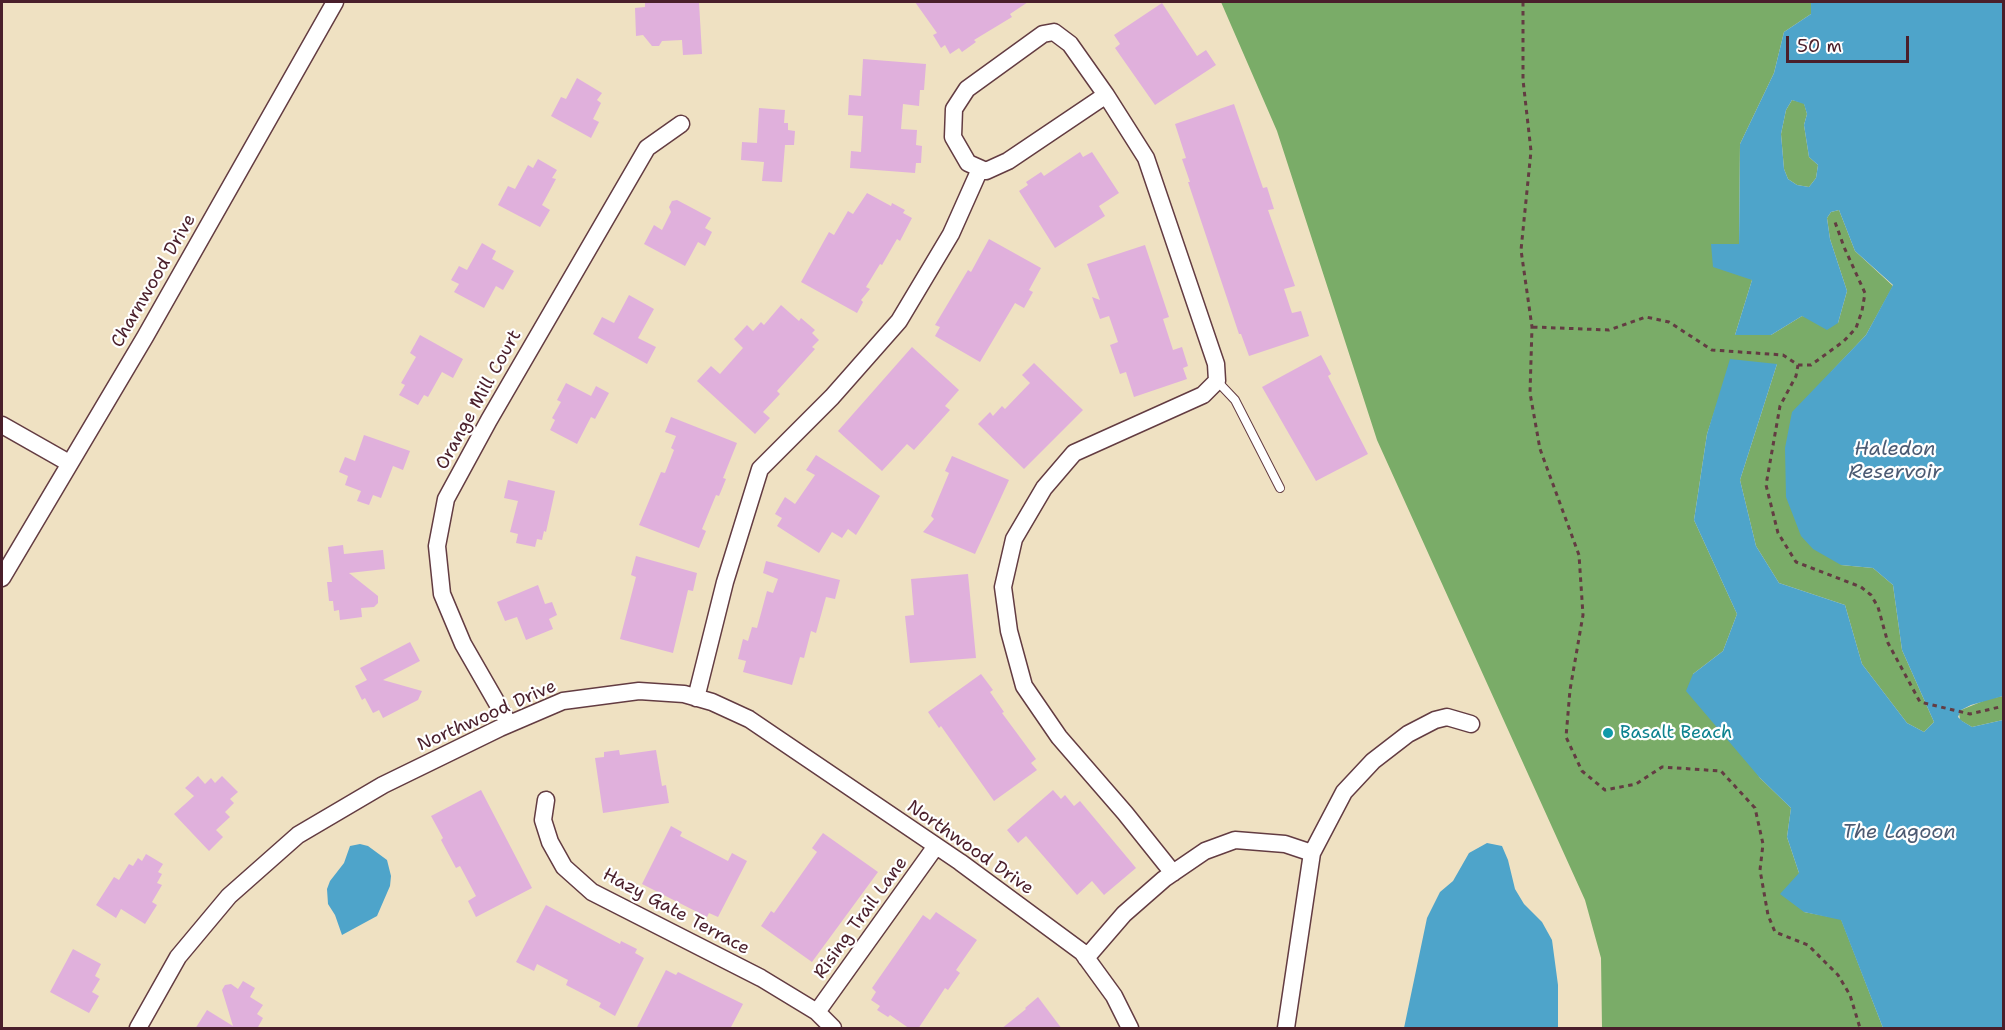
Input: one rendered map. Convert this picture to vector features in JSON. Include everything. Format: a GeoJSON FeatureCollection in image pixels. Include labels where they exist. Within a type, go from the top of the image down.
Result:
{"type":"FeatureCollection","features":[{"type":"Feature","properties":{"kind":"street","name":"Charnwood Drive"},"geometry":{"type":"LineString","coordinates":[[2,578],[145,337],[335,2]]}},
{"type":"Feature","properties":{"kind":"street"},"geometry":{"type":"LineString","coordinates":[[1106,95],[1008,161],[986,171],[969,164],[953,137],[954,109],[967,89],[1043,34],[1054,32],[1070,44],[1106,95],[1146,158],[1216,364],[1217,381],[1203,395],[1074,453],[1044,488],[1014,538],[1003,587],[1009,631],[1024,686],[1059,737],[1173,873]]}},
{"type":"Feature","properties":{"kind":"street","name":"Orange Mill Court"},"geometry":{"type":"LineString","coordinates":[[509,724],[463,644],[442,594],[437,546],[446,499],[489,420],[647,148],[681,124]]}},
{"type":"Feature","properties":{"kind":"street"},"geometry":{"type":"LineString","coordinates":[[696,698],[724,582],[760,469],[832,397],[899,321],[951,234],[980,169]]}},
{"type":"Feature","properties":{"kind":"street"},"geometry":{"type":"LineString","coordinates":[[2,425],[69,463]]}},
{"type":"Feature","properties":{"kind":"street","name":"Northwood Drive"},"geometry":{"type":"LineString","coordinates":[[138,1029],[178,957],[229,896],[298,835],[383,785],[509,724],[563,701],[639,691],[684,694],[712,702],[750,719],[936,846],[1082,952],[1114,996],[1130,1029]]}},
{"type":"Feature","properties":{"kind":"street"},"geometry":{"type":"LineString","coordinates":[[1286,1029],[1312,853],[1344,792],[1373,761],[1408,734],[1435,720],[1447,717],[1471,724]]}},
{"type":"Feature","properties":{"kind":"street","name":"Hazy Gate Terrace"},"geometry":{"type":"LineString","coordinates":[[546,800],[543,820],[550,842],[564,867],[592,892],[760,978],[817,1012],[833,1029]]}},
{"type":"Feature","properties":{"kind":"street"},"geometry":{"type":"LineString","coordinates":[[1086,958],[1124,914],[1173,873],[1205,852],[1234,840],[1285,844],[1312,853]]}},
{"type":"Feature","properties":{"kind":"street","name":"Rising Trail Lane"},"geometry":{"type":"LineString","coordinates":[[817,1012],[936,846]]}},
{"type":"Feature","properties":{"kind":"lane"},"geometry":{"type":"LineString","coordinates":[[1217,381],[1235,400],[1280,488]]}},
{"type":"Feature","properties":{"kind":"path"},"geometry":{"type":"LineString","coordinates":[[1523,2],[1523,80],[1530,151],[1521,250],[1532,327],[1530,393],[1540,448],[1579,555],[1583,615],[1570,690],[1566,737],[1582,771],[1605,790],[1636,784],[1662,767],[1721,771],[1755,808],[1763,844],[1760,870],[1768,915],[1774,932],[1808,945],[1838,975],[1850,995],[1860,1029]]}},
{"type":"Feature","properties":{"kind":"path"},"geometry":{"type":"LineString","coordinates":[[1532,327],[1609,330],[1646,317],[1669,322],[1712,350],[1783,355],[1798,365],[1811,365],[1844,341],[1856,328],[1862,311],[1865,293],[1835,222]]}},
{"type":"Feature","properties":{"kind":"path"},"geometry":{"type":"LineString","coordinates":[[1798,365],[1796,376],[1780,406],[1766,484],[1778,533],[1796,561],[1861,587],[1871,595],[1878,607],[1888,643],[1920,702],[1970,714],[2004,706]]}},
{"type":"Feature","properties":{"kind":"green space"},"geometry":{"type":"Polygon","coordinates":[[[1221,2],[1811,2],[1811,14],[1784,32],[1774,73],[1740,144],[1739,244],[1752,280],[1735,335],[1771,335],[1802,316],[1838,323],[1847,291],[1830,239],[1827,218],[1831,212],[1839,210],[1855,251],[1893,286],[1866,335],[1831,372],[1841,565],[1873,568],[1893,585],[1902,650],[1934,722],[1924,732],[1907,723],[1862,664],[1845,605],[1779,583],[1756,546],[1740,480],[1777,364],[1716,407],[1707,434],[1694,520],[1737,614],[1723,651],[1693,674],[1760,778],[1791,808],[1787,837],[1799,873],[1804,912],[1841,919],[1883,1028],[1602,1028],[1601,958],[1585,900],[1377,440],[1277,131],[1221,2]]]}},
{"type":"Feature","properties":{"kind":"green space"},"geometry":{"type":"Polygon","coordinates":[[[1792,100],[1804,103],[1807,114],[1804,125],[1809,157],[1818,165],[1816,178],[1809,187],[1797,185],[1788,179],[1784,169],[1781,134],[1786,110],[1792,100]]]}},
{"type":"Feature","properties":{"kind":"green space"},"geometry":{"type":"Polygon","coordinates":[[[2003,696],[2003,720],[1972,727],[1960,720],[1961,710],[1988,699],[2003,696]]]}},
{"type":"Feature","properties":{"kind":"water"},"geometry":{"type":"Polygon","coordinates":[[[1811,2],[2003,2],[2003,696],[1971,705],[1961,710],[1958,717],[1972,727],[2003,720],[2003,1028],[1883,1028],[1841,920],[1804,912],[1780,894],[1799,873],[1787,837],[1791,808],[1760,778],[1686,691],[1693,674],[1723,651],[1737,614],[1694,520],[1707,434],[1730,359],[1777,364],[1740,480],[1756,546],[1779,583],[1845,605],[1862,664],[1907,723],[1924,732],[1934,722],[1902,650],[1893,585],[1873,568],[1841,565],[1813,549],[1801,536],[1786,497],[1785,448],[1792,412],[1866,335],[1893,285],[1855,251],[1839,210],[1831,212],[1827,218],[1830,239],[1847,291],[1838,323],[1827,330],[1802,316],[1771,335],[1735,335],[1752,280],[1713,267],[1711,244],[1739,244],[1740,144],[1774,73],[1784,32],[1811,14],[1811,2]],[[1792,100],[1786,110],[1781,134],[1784,169],[1788,179],[1797,185],[1809,187],[1816,178],[1818,165],[1809,157],[1804,125],[1807,114],[1804,104],[1792,100]]]}},
{"type":"Feature","properties":{"kind":"water"},"geometry":{"type":"Polygon","coordinates":[[[1487,843],[1502,846],[1515,889],[1524,904],[1542,922],[1552,940],[1558,985],[1558,1028],[1404,1028],[1427,918],[1440,892],[1453,881],[1469,853],[1487,843]]]}},
{"type":"Feature","properties":{"kind":"water"},"geometry":{"type":"Polygon","coordinates":[[[360,844],[368,846],[387,860],[391,876],[390,886],[377,916],[342,935],[335,915],[328,904],[327,889],[330,881],[344,863],[350,846],[360,844]]]}},
{"type":"Feature","properties":{"kind":"building"},"geometry":{"type":"Polygon","coordinates":[[[645,2],[699,2],[702,54],[683,55],[682,40],[662,41],[659,46],[652,46],[643,35],[636,36],[635,8],[645,7],[645,2]]]}},
{"type":"Feature","properties":{"kind":"building"},"geometry":{"type":"Polygon","coordinates":[[[915,2],[1028,2],[1010,14],[1012,17],[974,40],[976,42],[962,52],[959,48],[950,54],[945,45],[941,48],[933,35],[937,33],[915,2]]]}},
{"type":"Feature","properties":{"kind":"building"},"geometry":{"type":"Polygon","coordinates":[[[1162,3],[1197,56],[1206,50],[1216,65],[1155,105],[1115,48],[1120,44],[1114,35],[1162,3]]]}},
{"type":"Feature","properties":{"kind":"building"},"geometry":{"type":"Polygon","coordinates":[[[863,59],[926,64],[924,90],[920,90],[919,106],[903,104],[901,129],[917,130],[916,145],[922,146],[921,163],[916,163],[915,173],[850,168],[851,151],[861,152],[863,116],[848,115],[849,95],[861,96],[863,59]]]}},
{"type":"Feature","properties":{"kind":"building"},"geometry":{"type":"Polygon","coordinates":[[[577,78],[602,93],[597,100],[601,103],[593,119],[599,122],[591,138],[551,116],[561,97],[566,99],[577,78]]]}},
{"type":"Feature","properties":{"kind":"building"},"geometry":{"type":"Polygon","coordinates":[[[1234,104],[1263,188],[1267,187],[1274,209],[1268,210],[1295,286],[1284,289],[1292,313],[1301,311],[1309,336],[1249,356],[1241,334],[1239,334],[1188,182],[1190,182],[1182,159],[1186,158],[1175,124],[1234,104]]]}},
{"type":"Feature","properties":{"kind":"building"},"geometry":{"type":"Polygon","coordinates":[[[759,108],[785,110],[784,123],[788,123],[788,130],[795,131],[794,145],[785,145],[782,182],[762,181],[764,162],[741,160],[742,142],[757,143],[759,108]]]}},
{"type":"Feature","properties":{"kind":"building"},"geometry":{"type":"Polygon","coordinates":[[[1080,152],[1083,157],[1092,152],[1119,193],[1099,206],[1105,216],[1055,248],[1019,191],[1028,185],[1026,182],[1041,172],[1044,176],[1080,152]]]}},
{"type":"Feature","properties":{"kind":"building"},"geometry":{"type":"Polygon","coordinates":[[[538,159],[557,170],[552,178],[556,179],[542,205],[550,210],[540,227],[498,205],[508,186],[515,189],[528,165],[533,168],[538,159]]]}},
{"type":"Feature","properties":{"kind":"building"},"geometry":{"type":"Polygon","coordinates":[[[867,193],[891,206],[892,203],[905,210],[903,213],[912,218],[900,241],[897,239],[866,287],[870,289],[861,300],[863,302],[857,313],[801,282],[829,232],[834,235],[848,211],[853,214],[867,193]]]}},
{"type":"Feature","properties":{"kind":"building"},"geometry":{"type":"Polygon","coordinates":[[[677,200],[711,218],[705,228],[712,232],[705,246],[698,242],[685,266],[644,244],[654,225],[662,230],[671,212],[669,207],[672,201],[677,200]]]}},
{"type":"Feature","properties":{"kind":"building"},"geometry":{"type":"Polygon","coordinates":[[[989,239],[1041,268],[1029,290],[1033,292],[1024,308],[1015,303],[980,362],[935,336],[940,327],[935,325],[968,270],[971,272],[989,239]]]}},
{"type":"Feature","properties":{"kind":"building"},"geometry":{"type":"Polygon","coordinates":[[[482,243],[496,251],[492,259],[514,271],[503,290],[496,286],[484,308],[454,292],[459,284],[451,280],[459,266],[467,270],[482,243]]]}},
{"type":"Feature","properties":{"kind":"building"},"geometry":{"type":"Polygon","coordinates":[[[1145,245],[1169,317],[1163,319],[1173,350],[1182,347],[1188,366],[1183,368],[1187,379],[1134,397],[1126,372],[1120,374],[1110,345],[1118,342],[1109,316],[1100,319],[1092,297],[1100,300],[1087,264],[1145,245]]]}},
{"type":"Feature","properties":{"kind":"building"},"geometry":{"type":"Polygon","coordinates":[[[629,295],[654,309],[638,338],[656,347],[647,364],[593,334],[602,317],[614,323],[629,295]]]}},
{"type":"Feature","properties":{"kind":"building"},"geometry":{"type":"Polygon","coordinates":[[[781,305],[799,321],[801,318],[815,330],[812,333],[819,340],[812,347],[815,349],[777,391],[780,394],[763,412],[770,418],[755,434],[697,381],[711,366],[720,374],[743,348],[734,339],[747,325],[753,331],[761,322],[764,325],[781,305]]]}},
{"type":"Feature","properties":{"kind":"building"},"geometry":{"type":"Polygon","coordinates":[[[420,335],[463,359],[453,378],[442,372],[428,397],[424,395],[418,405],[399,395],[405,385],[401,383],[416,357],[410,353],[420,335]]]}},
{"type":"Feature","properties":{"kind":"building"},"geometry":{"type":"Polygon","coordinates":[[[912,347],[959,390],[945,406],[950,410],[914,450],[907,444],[882,471],[838,431],[912,347]]]}},
{"type":"Feature","properties":{"kind":"building"},"geometry":{"type":"Polygon","coordinates":[[[1321,355],[1331,374],[1328,376],[1368,454],[1316,481],[1262,387],[1321,355]]]}},
{"type":"Feature","properties":{"kind":"building"},"geometry":{"type":"Polygon","coordinates":[[[1034,363],[1083,410],[1024,469],[978,424],[990,412],[993,416],[1002,406],[1005,409],[1030,383],[1022,375],[1034,363]]]}},
{"type":"Feature","properties":{"kind":"building"},"geometry":{"type":"Polygon","coordinates":[[[566,383],[591,396],[596,386],[609,393],[595,419],[591,417],[577,444],[550,430],[555,420],[552,418],[561,402],[557,400],[566,383]]]}},
{"type":"Feature","properties":{"kind":"building"},"geometry":{"type":"Polygon","coordinates":[[[671,417],[737,443],[723,478],[726,479],[719,496],[716,495],[702,529],[706,531],[699,548],[639,525],[661,472],[665,473],[674,450],[671,448],[676,436],[665,432],[671,417]]]}},
{"type":"Feature","properties":{"kind":"building"},"geometry":{"type":"Polygon","coordinates":[[[364,435],[410,451],[403,470],[393,466],[381,498],[373,495],[369,505],[357,501],[361,491],[345,485],[348,476],[339,472],[345,457],[355,461],[364,435]]]}},
{"type":"Feature","properties":{"kind":"building"},"geometry":{"type":"Polygon","coordinates":[[[816,455],[880,496],[856,535],[848,529],[842,538],[832,532],[819,553],[777,526],[782,518],[775,514],[785,497],[795,504],[815,475],[806,470],[816,455]]]}},
{"type":"Feature","properties":{"kind":"building"},"geometry":{"type":"Polygon","coordinates":[[[952,456],[1009,480],[975,554],[923,532],[934,519],[931,516],[949,473],[945,471],[952,456]]]}},
{"type":"Feature","properties":{"kind":"building"},"geometry":{"type":"Polygon","coordinates":[[[508,480],[555,491],[546,532],[544,531],[542,540],[537,539],[535,547],[516,543],[518,534],[510,532],[518,501],[504,498],[508,480]]]}},
{"type":"Feature","properties":{"kind":"building"},"geometry":{"type":"Polygon","coordinates":[[[343,545],[344,554],[383,550],[385,569],[349,573],[378,596],[378,603],[374,607],[361,608],[362,617],[340,620],[339,610],[334,611],[333,601],[329,601],[327,582],[332,582],[328,547],[343,545]]]}},
{"type":"Feature","properties":{"kind":"building"},"geometry":{"type":"Polygon","coordinates":[[[636,556],[697,573],[693,591],[688,590],[673,653],[620,639],[636,577],[631,575],[636,556]]]}},
{"type":"Feature","properties":{"kind":"building"},"geometry":{"type":"Polygon","coordinates":[[[766,561],[840,580],[835,599],[826,597],[816,633],[811,631],[804,658],[800,657],[792,685],[743,672],[746,661],[738,659],[743,639],[748,641],[752,627],[757,628],[767,591],[773,593],[778,579],[763,573],[766,561]]]}},
{"type":"Feature","properties":{"kind":"building"},"geometry":{"type":"Polygon","coordinates":[[[968,574],[976,658],[910,663],[905,616],[914,615],[911,579],[968,574]]]}},
{"type":"Feature","properties":{"kind":"building"},"geometry":{"type":"Polygon","coordinates":[[[538,585],[545,604],[552,602],[557,615],[549,619],[553,629],[526,640],[517,617],[505,621],[497,602],[538,585]]]}},
{"type":"Feature","properties":{"kind":"building"},"geometry":{"type":"Polygon","coordinates":[[[410,642],[420,661],[383,680],[422,691],[418,700],[383,718],[379,710],[373,713],[365,698],[362,700],[355,686],[367,680],[360,668],[410,642]]]}},
{"type":"Feature","properties":{"kind":"building"},"geometry":{"type":"Polygon","coordinates":[[[981,674],[993,690],[990,692],[1004,712],[1002,713],[1036,759],[1031,763],[1037,770],[994,801],[941,726],[939,728],[928,712],[981,674]]]}},
{"type":"Feature","properties":{"kind":"building"},"geometry":{"type":"Polygon","coordinates":[[[619,750],[620,755],[656,750],[662,786],[666,785],[669,803],[603,813],[595,758],[604,757],[604,752],[619,750]]]}},
{"type":"Feature","properties":{"kind":"building"},"geometry":{"type":"Polygon","coordinates":[[[198,776],[205,784],[211,778],[215,783],[222,776],[238,792],[230,799],[234,803],[225,812],[230,817],[216,830],[223,837],[209,851],[174,814],[194,796],[185,788],[198,776]]]}},
{"type":"Feature","properties":{"kind":"building"},"geometry":{"type":"Polygon","coordinates":[[[481,790],[532,888],[476,917],[468,901],[476,896],[460,866],[456,868],[431,816],[481,790]]]}},
{"type":"Feature","properties":{"kind":"building"},"geometry":{"type":"Polygon","coordinates":[[[1053,790],[1061,799],[1065,795],[1074,806],[1080,801],[1136,868],[1104,895],[1092,881],[1077,895],[1026,836],[1018,843],[1007,830],[1053,790]]]}},
{"type":"Feature","properties":{"kind":"building"},"geometry":{"type":"Polygon","coordinates":[[[671,826],[682,832],[680,836],[728,861],[732,853],[747,861],[718,917],[709,913],[707,917],[642,884],[671,826]]]}},
{"type":"Feature","properties":{"kind":"building"},"geometry":{"type":"Polygon","coordinates":[[[823,833],[878,872],[812,962],[761,926],[771,911],[774,913],[817,852],[812,848],[823,833]]]}},
{"type":"Feature","properties":{"kind":"building"},"geometry":{"type":"Polygon","coordinates":[[[146,854],[163,864],[158,872],[162,874],[157,883],[162,885],[152,902],[157,905],[145,924],[121,909],[116,918],[96,905],[114,877],[119,880],[129,864],[133,866],[138,858],[142,861],[146,854]]]}},
{"type":"Feature","properties":{"kind":"building"},"geometry":{"type":"Polygon","coordinates":[[[546,905],[620,944],[621,941],[637,949],[635,953],[644,958],[615,1016],[599,1007],[601,1003],[566,985],[568,980],[537,964],[534,971],[516,962],[546,905]]]}},
{"type":"Feature","properties":{"kind":"building"},"geometry":{"type":"Polygon","coordinates":[[[936,912],[977,940],[956,970],[960,973],[948,990],[945,988],[918,1029],[910,1029],[890,1015],[888,1017],[877,1010],[880,1006],[871,1000],[876,992],[872,988],[923,915],[930,920],[936,912]]]}},
{"type":"Feature","properties":{"kind":"building"},"geometry":{"type":"Polygon","coordinates":[[[73,949],[101,964],[95,976],[100,979],[92,992],[99,996],[89,1013],[50,992],[73,949]]]}},
{"type":"Feature","properties":{"kind":"building"},"geometry":{"type":"Polygon","coordinates":[[[666,970],[676,975],[678,972],[743,1004],[730,1029],[636,1029],[666,970]]]}},
{"type":"Feature","properties":{"kind":"building"},"geometry":{"type":"Polygon","coordinates":[[[243,981],[255,988],[250,997],[263,1005],[257,1014],[263,1018],[257,1029],[195,1029],[207,1010],[233,1026],[222,990],[225,985],[231,984],[238,989],[243,981]]]}},
{"type":"Feature","properties":{"kind":"building"},"geometry":{"type":"Polygon","coordinates":[[[1038,997],[1062,1029],[1001,1029],[1026,1009],[1038,997]]]}},
{"type":"Feature","properties":{"kind":"place","name":"Basalt Beach"},"geometry":{"type":"Point","coordinates":[1608,733]}},
{"type":"Feature","properties":{"kind":"water label","name":"Haledon Reservoir"},"geometry":{"type":"Point","coordinates":[1895,462]}},
{"type":"Feature","properties":{"kind":"water label","name":"The Lagoon"},"geometry":{"type":"Point","coordinates":[1899,833]}}]}
